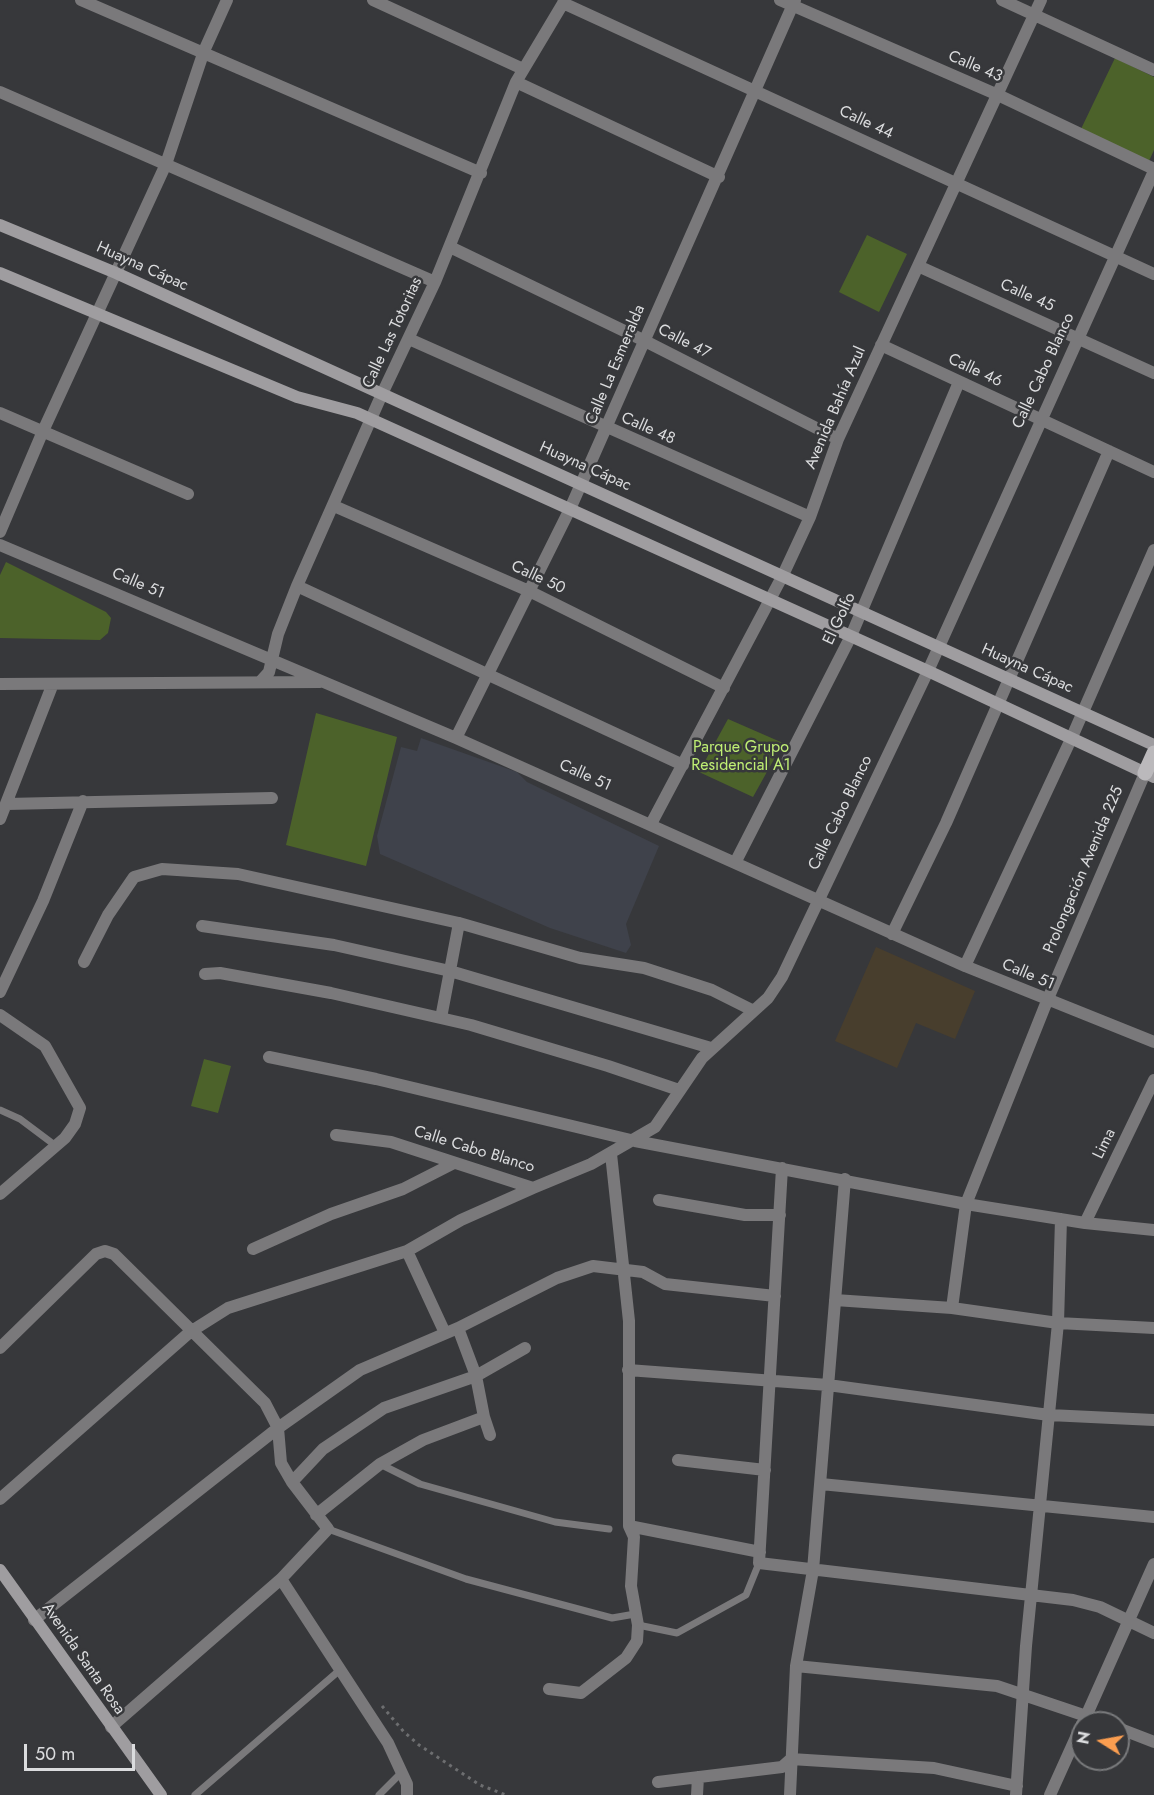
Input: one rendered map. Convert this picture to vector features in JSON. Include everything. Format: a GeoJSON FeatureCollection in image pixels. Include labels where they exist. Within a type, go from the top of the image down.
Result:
{"type":"FeatureCollection","features":[{"type":"Feature","properties":{"kind":"main road","name":"Huayna Cápac"},"geometry":{"type":"LineString","coordinates":[[0,225],[116,273],[1154,745]]}},
{"type":"Feature","properties":{"kind":"main road"},"geometry":{"type":"LineString","coordinates":[[0,273],[297,398],[339,407],[371,420],[928,671],[1150,775]]}},
{"type":"Feature","properties":{"kind":"main road","name":"Prolongación Avenida 225"},"geometry":{"type":"LineString","coordinates":[[1150,775],[1154,753]]}},
{"type":"Feature","properties":{"kind":"main road","name":"Avenida Santa Rosa"},"geometry":{"type":"LineString","coordinates":[[0,1570],[161,1795]]}},
{"type":"Feature","properties":{"kind":"street"},"geometry":{"type":"LineString","coordinates":[[81,0],[204,51],[481,173]]}},
{"type":"Feature","properties":{"kind":"street"},"geometry":{"type":"LineString","coordinates":[[0,532],[43,431],[166,164],[204,51],[227,0]]}},
{"type":"Feature","properties":{"kind":"street"},"geometry":{"type":"LineString","coordinates":[[373,0],[523,69]]}},
{"type":"Feature","properties":{"kind":"street","name":"Calle 43"},"geometry":{"type":"LineString","coordinates":[[780,0],[794,3],[998,95],[1154,170]]}},
{"type":"Feature","properties":{"kind":"street"},"geometry":{"type":"LineString","coordinates":[[1002,0],[1154,70]]}},
{"type":"Feature","properties":{"kind":"street","name":"Avenida Bahía Azul"},"geometry":{"type":"LineString","coordinates":[[651,824],[783,575],[810,517],[838,439],[1041,0]]}},
{"type":"Feature","properties":{"kind":"street","name":"Calle Las Totoritas"},"geometry":{"type":"LineString","coordinates":[[260,682],[269,672],[274,659],[278,634],[297,586],[382,394],[435,282],[516,82],[564,1]]}},
{"type":"Feature","properties":{"kind":"street","name":"Calle 44"},"geometry":{"type":"LineString","coordinates":[[564,1],[1154,274]]}},
{"type":"Feature","properties":{"kind":"street","name":"Calle La Esmeralda"},"geometry":{"type":"LineString","coordinates":[[456,738],[582,484],[794,3]]}},
{"type":"Feature","properties":{"kind":"street"},"geometry":{"type":"LineString","coordinates":[[516,82],[719,177]]}},
{"type":"Feature","properties":{"kind":"street"},"geometry":{"type":"LineString","coordinates":[[0,92],[435,282]]}},
{"type":"Feature","properties":{"kind":"street","name":"Calle Cabo Blanco"},"geometry":{"type":"LineString","coordinates":[[336,1135],[391,1142],[533,1188],[611,1154],[655,1127],[702,1058],[752,1010],[768,998],[782,977],[928,671],[1154,170]]}},
{"type":"Feature","properties":{"kind":"street","name":"Calle 47"},"geometry":{"type":"LineString","coordinates":[[450,247],[644,340],[838,439]]}},
{"type":"Feature","properties":{"kind":"street","name":"Calle 45"},"geometry":{"type":"LineString","coordinates":[[918,266],[1154,373]]}},
{"type":"Feature","properties":{"kind":"street","name":"Calle 48"},"geometry":{"type":"LineString","coordinates":[[409,339],[810,517]]}},
{"type":"Feature","properties":{"kind":"street","name":"Calle 46"},"geometry":{"type":"LineString","coordinates":[[881,345],[1154,472]]}},
{"type":"Feature","properties":{"kind":"street","name":"El Golfo"},"geometry":{"type":"LineString","coordinates":[[735,863],[851,636],[959,382]]}},
{"type":"Feature","properties":{"kind":"street"},"geometry":{"type":"LineString","coordinates":[[0,412],[188,494]]}},
{"type":"Feature","properties":{"kind":"street"},"geometry":{"type":"LineString","coordinates":[[892,934],[1000,704],[1109,451]]}},
{"type":"Feature","properties":{"kind":"street","name":"Calle 50"},"geometry":{"type":"LineString","coordinates":[[334,506],[529,591],[724,688]]}},
{"type":"Feature","properties":{"kind":"street","name":"Calle 51"},"geometry":{"type":"LineString","coordinates":[[0,544],[326,681],[965,966],[1047,1001],[1154,1042]]}},
{"type":"Feature","properties":{"kind":"street"},"geometry":{"type":"LineString","coordinates":[[965,966],[1072,737],[1154,550]]}},
{"type":"Feature","properties":{"kind":"street"},"geometry":{"type":"LineString","coordinates":[[297,586],[683,765]]}},
{"type":"Feature","properties":{"kind":"street"},"geometry":{"type":"LineString","coordinates":[[0,684],[52,686],[326,681]]}},
{"type":"Feature","properties":{"kind":"street"},"geometry":{"type":"LineString","coordinates":[[0,819],[52,686]]}},
{"type":"Feature","properties":{"kind":"street","name":"Prolongación Avenida 225"},"geometry":{"type":"LineString","coordinates":[[952,1308],[966,1204],[1047,1001],[1150,775]]}},
{"type":"Feature","properties":{"kind":"street"},"geometry":{"type":"LineString","coordinates":[[7,804],[272,798]]}},
{"type":"Feature","properties":{"kind":"street"},"geometry":{"type":"LineString","coordinates":[[0,992],[43,901],[83,801]]}},
{"type":"Feature","properties":{"kind":"street"},"geometry":{"type":"LineString","coordinates":[[84,962],[108,915],[134,877],[162,869],[238,874],[459,923],[580,957],[644,968],[679,977],[752,1010]]}},
{"type":"Feature","properties":{"kind":"street"},"geometry":{"type":"LineString","coordinates":[[441,1018],[452,972],[459,923]]}},
{"type":"Feature","properties":{"kind":"street"},"geometry":{"type":"LineString","coordinates":[[201,926],[334,945],[452,972],[711,1048]]}},
{"type":"Feature","properties":{"kind":"street"},"geometry":{"type":"LineString","coordinates":[[205,974],[220,973],[320,991],[441,1018],[528,1041],[679,1090]]}},
{"type":"Feature","properties":{"kind":"street"},"geometry":{"type":"LineString","coordinates":[[0,1015],[45,1046],[80,1108],[75,1124],[65,1138],[0,1194]]}},
{"type":"Feature","properties":{"kind":"street"},"geometry":{"type":"LineString","coordinates":[[269,1057],[376,1079],[635,1141],[845,1179],[966,1204],[1085,1223],[1154,1230]]}},
{"type":"Feature","properties":{"kind":"street","name":"Lima"},"geometry":{"type":"LineString","coordinates":[[1085,1223],[1154,1080]]}},
{"type":"Feature","properties":{"kind":"street"},"geometry":{"type":"LineString","coordinates":[[549,1689],[581,1693],[626,1658],[637,1641],[637,1620],[631,1586],[634,1538],[629,1526],[629,1321],[611,1154]]}},
{"type":"Feature","properties":{"kind":"street"},"geometry":{"type":"LineString","coordinates":[[253,1249],[331,1214],[403,1189],[454,1163]]}},
{"type":"Feature","properties":{"kind":"street"},"geometry":{"type":"LineString","coordinates":[[760,1557],[782,1168]]}},
{"type":"Feature","properties":{"kind":"street"},"geometry":{"type":"LineString","coordinates":[[790,1795],[796,1666],[813,1570],[845,1179]]}},
{"type":"Feature","properties":{"kind":"street"},"geometry":{"type":"LineString","coordinates":[[0,1499],[190,1332],[228,1308],[407,1251],[461,1220],[533,1188]]}},
{"type":"Feature","properties":{"kind":"street"},"geometry":{"type":"LineString","coordinates":[[659,1200],[745,1215],[780,1215]]}},
{"type":"Feature","properties":{"kind":"street"},"geometry":{"type":"LineString","coordinates":[[658,1782],[782,1767],[791,1759],[934,1768],[1017,1790],[1031,1597],[1058,1323],[1061,1219]]}},
{"type":"Feature","properties":{"kind":"street"},"geometry":{"type":"LineString","coordinates":[[407,1251],[445,1333]]}},
{"type":"Feature","properties":{"kind":"street"},"geometry":{"type":"LineString","coordinates":[[0,1348],[100,1252],[114,1254],[190,1332],[265,1403],[278,1428],[281,1463],[292,1482],[328,1529],[281,1579],[111,1727]]}},
{"type":"Feature","properties":{"kind":"street"},"geometry":{"type":"LineString","coordinates":[[34,1620],[278,1428],[360,1370],[458,1328],[558,1278],[593,1266],[643,1272],[664,1284],[775,1296]]}},
{"type":"Feature","properties":{"kind":"street"},"geometry":{"type":"LineString","coordinates":[[835,1300],[952,1308],[1058,1323],[1154,1328]]}},
{"type":"Feature","properties":{"kind":"street"},"geometry":{"type":"LineString","coordinates":[[458,1328],[476,1376],[490,1435]]}},
{"type":"Feature","properties":{"kind":"street"},"geometry":{"type":"LineString","coordinates":[[292,1482],[323,1449],[384,1408],[476,1376],[525,1348]]}},
{"type":"Feature","properties":{"kind":"street"},"geometry":{"type":"LineString","coordinates":[[628,1370],[828,1385],[1049,1415],[1154,1420]]}},
{"type":"Feature","properties":{"kind":"street"},"geometry":{"type":"LineString","coordinates":[[316,1515],[380,1464],[423,1440],[484,1417]]}},
{"type":"Feature","properties":{"kind":"street"},"geometry":{"type":"LineString","coordinates":[[678,1460],[765,1470]]}},
{"type":"Feature","properties":{"kind":"street"},"geometry":{"type":"LineString","coordinates":[[821,1484],[1154,1517]]}},
{"type":"Feature","properties":{"kind":"street"},"geometry":{"type":"LineString","coordinates":[[629,1526],[813,1570],[1031,1597],[1074,1600],[1100,1607],[1154,1633]]}},
{"type":"Feature","properties":{"kind":"street"},"geometry":{"type":"LineString","coordinates":[[1088,1711],[1154,1564]]}},
{"type":"Feature","properties":{"kind":"street"},"geometry":{"type":"LineString","coordinates":[[281,1579],[388,1743],[408,1784],[407,1795]]}},
{"type":"Feature","properties":{"kind":"street"},"geometry":{"type":"LineString","coordinates":[[796,1666],[966,1681],[1023,1694],[1070,1715]]}},
{"type":"Feature","properties":{"kind":"street"},"geometry":{"type":"LineString","coordinates":[[1130,1733],[1154,1742]]}},
{"type":"Feature","properties":{"kind":"street"},"geometry":{"type":"LineString","coordinates":[[1050,1795],[1070,1751]]}},
{"type":"Feature","properties":{"kind":"street"},"geometry":{"type":"LineString","coordinates":[[697,1795],[698,1778]]}},
{"type":"Feature","properties":{"kind":"lane"},"geometry":{"type":"LineString","coordinates":[[0,1110],[20,1119],[56,1146]]}},
{"type":"Feature","properties":{"kind":"lane"},"geometry":{"type":"LineString","coordinates":[[380,1464],[420,1484],[555,1522],[609,1528]]}},
{"type":"Feature","properties":{"kind":"lane"},"geometry":{"type":"LineString","coordinates":[[328,1529],[466,1579],[612,1618],[637,1620],[676,1633],[746,1595],[760,1557]]}},
{"type":"Feature","properties":{"kind":"lane"},"geometry":{"type":"LineString","coordinates":[[195,1795],[341,1669]]}},
{"type":"Feature","properties":{"kind":"lane"},"geometry":{"type":"LineString","coordinates":[[379,1795],[402,1772]]}},
{"type":"Feature","properties":{"kind":"path"},"geometry":{"type":"LineString","coordinates":[[380,1704],[404,1732],[419,1745],[480,1785],[506,1795]]}},
{"type":"Feature","properties":{"kind":"shaded area"},"geometry":{"type":"Polygon","coordinates":[[[421,738],[517,772],[527,782],[659,846],[626,924],[631,945],[626,953],[550,928],[380,854],[377,836],[401,747],[417,751],[421,738]]]}},
{"type":"Feature","properties":{"kind":"shaded area"},"geometry":{"type":"Polygon","coordinates":[[[876,947],[975,991],[955,1039],[916,1023],[897,1068],[835,1041],[876,947]]]}},
{"type":"Feature","properties":{"kind":"green space"},"geometry":{"type":"Polygon","coordinates":[[[1115,58],[1154,77],[1154,150],[1149,161],[1081,129],[1115,58]]]}},
{"type":"Feature","properties":{"kind":"green space"},"geometry":{"type":"Polygon","coordinates":[[[867,235],[907,254],[879,312],[839,292],[867,235]]]}},
{"type":"Feature","properties":{"kind":"green space"},"geometry":{"type":"Polygon","coordinates":[[[6,562],[106,612],[111,618],[108,633],[100,640],[0,638],[0,575],[6,562]]]}},
{"type":"Feature","properties":{"kind":"green space"},"geometry":{"type":"Polygon","coordinates":[[[316,713],[397,737],[366,866],[286,845],[316,713]]]}},
{"type":"Feature","properties":{"kind":"green space","name":"Parque Grupo Residencial A1"},"geometry":{"type":"Polygon","coordinates":[[[728,719],[783,743],[753,797],[699,772],[728,719]]]}},
{"type":"Feature","properties":{"kind":"green space"},"geometry":{"type":"Polygon","coordinates":[[[204,1059],[231,1066],[218,1113],[191,1106],[204,1059]]]}}]}
